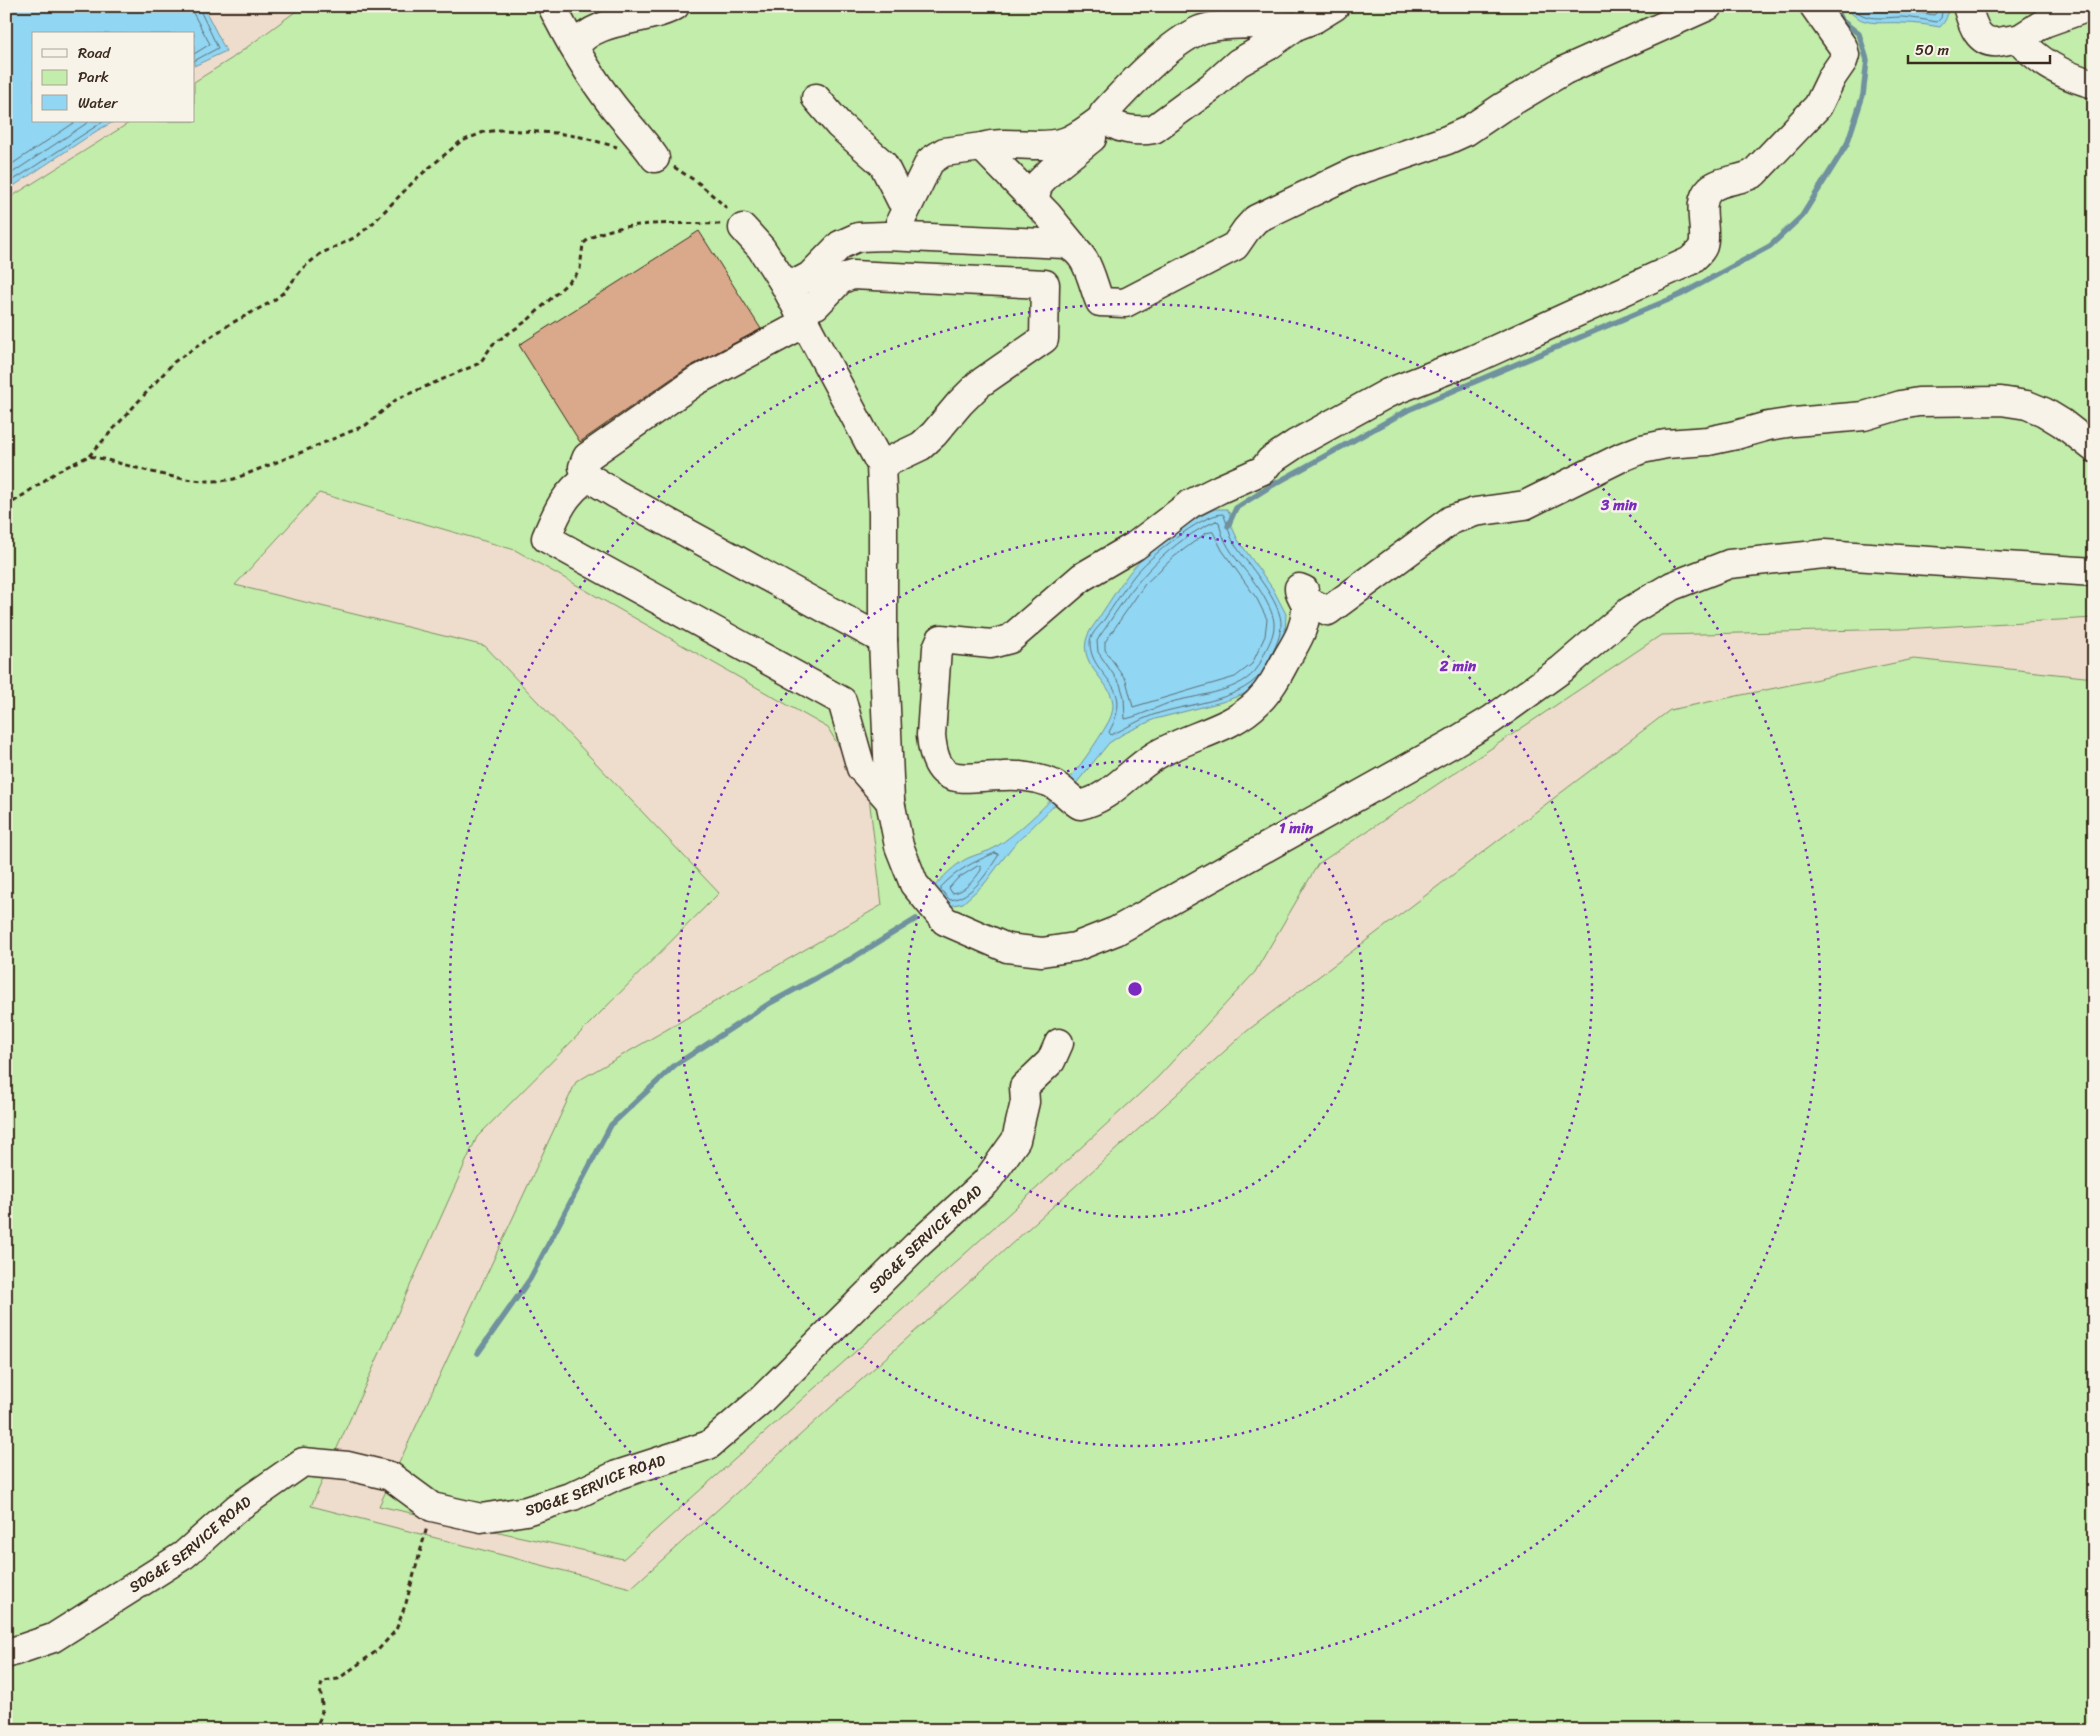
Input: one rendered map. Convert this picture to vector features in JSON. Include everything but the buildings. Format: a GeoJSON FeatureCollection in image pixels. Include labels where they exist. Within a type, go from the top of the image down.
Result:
{"type":"FeatureCollection","features":[{"type":"Feature","properties":{"kind":"lane"},"geometry":{"type":"LineString","coordinates":[[552,6],[574,47],[613,106],[642,139],[655,158]]}},
{"type":"Feature","properties":{"kind":"lane"},"geometry":{"type":"LineString","coordinates":[[574,47],[582,37],[603,26],[665,12],[675,6]]}},
{"type":"Feature","properties":{"kind":"lane"},"geometry":{"type":"LineString","coordinates":[[1296,26],[1274,24],[1202,29],[1161,57],[1104,113],[1106,119],[1122,127],[1145,130],[1154,129],[1211,87],[1238,63],[1268,46],[1296,26],[1314,19],[1335,6]]}},
{"type":"Feature","properties":{"kind":"lane"},"geometry":{"type":"LineString","coordinates":[[982,147],[1034,199],[1075,248],[1091,273],[1100,302],[1125,303],[1236,246],[1256,219],[1354,172],[1447,140],[1467,131],[1501,108],[1565,70],[1708,6]]}},
{"type":"Feature","properties":{"kind":"lane"},"geometry":{"type":"LineString","coordinates":[[1814,6],[1843,47],[1845,55],[1843,61],[1832,77],[1818,106],[1754,173],[1746,178],[1714,187],[1707,193],[1703,206],[1703,246],[1690,261],[1472,360],[1379,397],[1297,443],[1270,461],[1263,470],[1190,504],[1135,546],[1082,576],[1010,639],[991,644],[941,639],[937,648],[931,735],[936,764],[943,771],[954,777],[970,779],[1016,776],[1048,781],[1080,805],[1095,800],[1118,786],[1140,765],[1170,746],[1232,721],[1258,703],[1271,686],[1316,606],[1451,520],[1475,512],[1525,504],[1622,457],[1650,447],[1708,440],[1794,422],[1864,416],[1901,405],[1938,401],[2001,401],[2027,406],[2044,412],[2062,423],[2094,448]]}},
{"type":"Feature","properties":{"kind":"lane"},"geometry":{"type":"LineString","coordinates":[[1967,6],[1972,23],[1980,37],[1986,41],[1997,42],[2019,39],[2044,23],[2089,7]]}},
{"type":"Feature","properties":{"kind":"lane"},"geometry":{"type":"LineString","coordinates":[[2019,39],[2034,55],[2054,69],[2094,84]]}},
{"type":"Feature","properties":{"kind":"lane"},"geometry":{"type":"LineString","coordinates":[[816,98],[839,125],[883,164],[907,207]]}},
{"type":"Feature","properties":{"kind":"lane"},"geometry":{"type":"LineString","coordinates":[[893,236],[926,167],[935,157],[954,150],[994,144],[1054,145],[1067,141],[1106,119]]}},
{"type":"Feature","properties":{"kind":"lane"},"geometry":{"type":"LineString","coordinates":[[1034,199],[1039,183],[1087,142],[1106,119]]}},
{"type":"Feature","properties":{"kind":"lane"},"geometry":{"type":"LineString","coordinates":[[743,228],[760,248],[782,280],[881,465],[883,640],[890,802],[899,846],[914,884],[945,921],[1007,948],[1042,952],[1075,947],[1116,931],[1451,744],[1491,720],[1562,669],[1630,611],[1672,586],[1728,564],[1824,554],[2094,572]]}},
{"type":"Feature","properties":{"kind":"lane"},"geometry":{"type":"LineString","coordinates":[[782,280],[797,283],[810,276],[840,245],[858,237],[893,236],[1065,244],[1075,248]]}},
{"type":"Feature","properties":{"kind":"lane"},"geometry":{"type":"LineString","coordinates":[[881,465],[921,446],[979,384],[1044,338],[1045,284],[852,275],[840,280],[816,305],[802,316],[696,381],[587,457],[583,467],[588,477],[883,640]]}},
{"type":"Feature","properties":{"kind":"lane"},"geometry":{"type":"LineString","coordinates":[[588,477],[574,487],[561,504],[546,538],[842,701],[861,768],[890,802]]}},
{"type":"Feature","properties":{"kind":"lane","name":"SDG&E SERVICE ROAD"},"geometry":{"type":"LineString","coordinates":[[6,1654],[54,1638],[169,1565],[184,1555],[237,1508],[303,1462],[348,1466],[390,1476],[432,1507],[481,1518],[526,1511],[573,1496],[617,1475],[708,1445],[760,1401],[916,1246],[986,1182],[1016,1140],[1025,1102],[1024,1087],[1051,1060],[1058,1043]]}},
{"type":"Feature","properties":{"kind":"path"},"geometry":{"type":"LineString","coordinates":[[6,507],[58,471],[89,456],[174,362],[230,324],[273,301],[284,292],[303,268],[320,254],[356,237],[373,223],[417,178],[460,142],[484,132],[501,130],[557,133],[640,151],[670,165],[700,184],[722,203],[743,228]]}},
{"type":"Feature","properties":{"kind":"path"},"geometry":{"type":"LineString","coordinates":[[89,456],[193,481],[234,479],[366,424],[398,399],[480,363],[493,344],[528,320],[575,276],[580,269],[584,244],[591,238],[620,227],[727,224],[743,228]]}},
{"type":"Feature","properties":{"kind":"path"},"geometry":{"type":"LineString","coordinates":[[313,1730],[322,1714],[323,1702],[320,1686],[323,1681],[338,1679],[378,1650],[396,1630],[406,1603],[432,1507]]}},
{"type":"Feature","properties":{"kind":"green space"},"geometry":{"type":"Polygon","coordinates":[[[303,6],[2094,6],[2094,618],[1902,629],[1661,635],[1318,864],[1255,972],[1158,1077],[967,1252],[623,1559],[379,1506],[576,1082],[882,905],[869,797],[828,728],[515,550],[319,493],[235,585],[485,646],[719,893],[477,1137],[311,1506],[631,1588],[1247,1031],[1670,710],[1914,659],[2094,678],[2094,1730],[6,1730],[6,200],[130,122],[195,122],[195,81],[231,59],[303,6]]]}},
{"type":"Feature","properties":{"kind":"water"},"geometry":{"type":"Polygon","coordinates":[[[6,6],[203,6],[226,51],[195,66],[195,32],[32,32],[32,122],[113,122],[6,191],[6,6]]]}},
{"type":"Feature","properties":{"kind":"water"},"geometry":{"type":"Polygon","coordinates":[[[1845,6],[1947,6],[1948,12],[1940,27],[1913,23],[1865,21],[1851,13],[1845,6]]]}},
{"type":"Feature","properties":{"kind":"water"},"geometry":{"type":"Polygon","coordinates":[[[1215,509],[1227,509],[1230,514],[1231,525],[1238,540],[1273,589],[1286,614],[1285,634],[1259,683],[1244,694],[1222,702],[1155,719],[1123,734],[1109,743],[1074,786],[1012,847],[985,883],[963,903],[949,906],[933,888],[958,864],[996,847],[1013,835],[1045,806],[1087,756],[1109,721],[1113,710],[1113,701],[1110,693],[1089,662],[1085,647],[1089,633],[1118,588],[1138,563],[1158,545],[1204,514],[1215,509]]]}},
{"type":"Feature","properties":{"kind":"waterway"},"geometry":{"type":"LineString","coordinates":[[1228,526],[1236,508],[1271,486],[1408,410],[1680,295],[1770,246],[1802,216],[1847,144],[1863,95],[1867,60],[1859,34],[1841,20],[1834,6]]}},
{"type":"Feature","properties":{"kind":"waterway"},"geometry":{"type":"LineString","coordinates":[[478,1353],[530,1279],[611,1125],[675,1065],[770,1003],[851,959],[916,919]]}}]}
